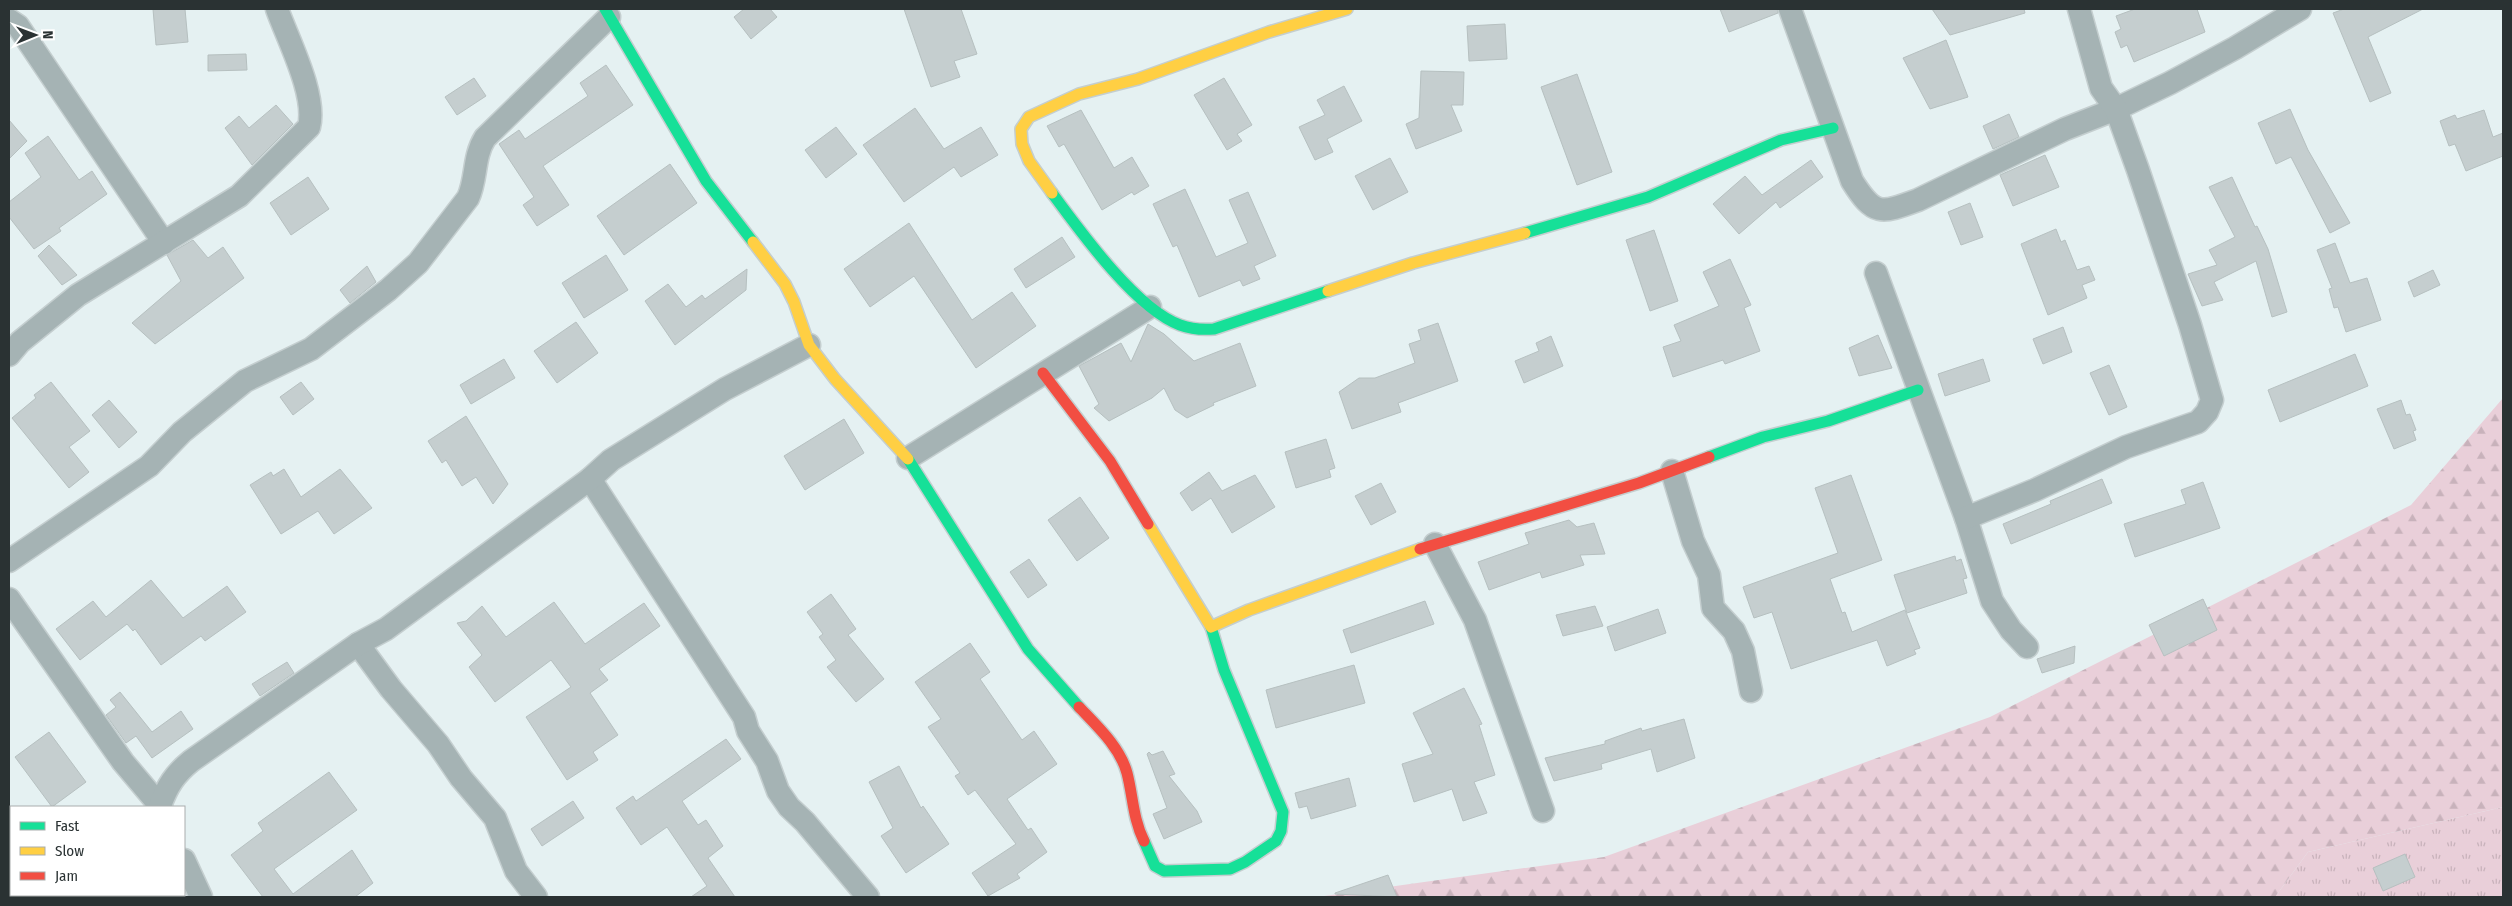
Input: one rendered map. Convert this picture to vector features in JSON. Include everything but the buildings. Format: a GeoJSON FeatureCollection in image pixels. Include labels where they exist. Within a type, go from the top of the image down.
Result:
{"type":"FeatureCollection","features":[{"type":"Feature","properties":{"kind":"street"},"geometry":{"type":"LineString","coordinates":[[9,355],[20,342],[78,295],[239,196],[309,127],[312,115],[310,99],[277,9]]}},
{"type":"Feature","properties":{"kind":"street"},"geometry":{"type":"LineString","coordinates":[[1347,9],[1269,32],[1138,79],[1079,94],[1029,117],[1021,129],[1022,144],[1030,161],[1091,246],[1150,307],[1179,326],[1200,330],[1214,330],[1413,263],[1563,223],[1648,197],[1781,140],[1833,128]]}},
{"type":"Feature","properties":{"kind":"street"},"geometry":{"type":"LineString","coordinates":[[1790,9],[1852,181],[1866,203],[1880,210],[1896,208],[1918,200],[2065,129],[2116,109],[2235,48],[2300,9]]}},
{"type":"Feature","properties":{"kind":"street"},"geometry":{"type":"LineString","coordinates":[[1966,518],[2035,490],[2126,447],[2198,422],[2207,412],[2212,400],[2210,387],[2116,109],[2101,88],[2079,9]]}},
{"type":"Feature","properties":{"kind":"street"},"geometry":{"type":"LineString","coordinates":[[9,561],[149,466],[182,432],[245,381],[311,349],[388,290],[418,263],[468,198],[473,187],[478,149],[485,138],[607,13],[706,181],[785,284],[794,302],[809,345],[835,380],[908,458],[1028,649],[1114,746],[1127,772],[1132,808],[1138,829],[1155,866],[1164,871],[1230,869],[1258,855],[1276,841],[1283,822],[1283,812],[1224,670],[1211,627],[1110,461],[1043,372]]}},
{"type":"Feature","properties":{"kind":"street"},"geometry":{"type":"LineString","coordinates":[[15,18],[164,242]]}},
{"type":"Feature","properties":{"kind":"street"},"geometry":{"type":"LineString","coordinates":[[1876,274],[1966,518],[1992,601],[2010,630],[2027,647]]}},
{"type":"Feature","properties":{"kind":"street"},"geometry":{"type":"LineString","coordinates":[[908,458],[1150,307]]}},
{"type":"Feature","properties":{"kind":"street"},"geometry":{"type":"LineString","coordinates":[[161,806],[166,790],[176,773],[191,761],[358,644],[386,629],[590,479],[611,460],[725,389],[809,345]]}},
{"type":"Feature","properties":{"kind":"street"},"geometry":{"type":"LineString","coordinates":[[1211,627],[1249,610],[1435,544],[1545,513],[1672,471],[1763,437],[1828,421],[1918,390]]}},
{"type":"Feature","properties":{"kind":"street"},"geometry":{"type":"LineString","coordinates":[[1672,471],[1693,541],[1709,575],[1714,608],[1734,631],[1743,651],[1751,691]]}},
{"type":"Feature","properties":{"kind":"street"},"geometry":{"type":"LineString","coordinates":[[590,479],[744,716],[748,731],[767,761],[778,791],[789,807],[805,822],[868,897]]}},
{"type":"Feature","properties":{"kind":"street"},"geometry":{"type":"LineString","coordinates":[[1435,544],[1475,620],[1543,811]]}},
{"type":"Feature","properties":{"kind":"street"},"geometry":{"type":"LineString","coordinates":[[9,599],[123,762],[161,806]]}},
{"type":"Feature","properties":{"kind":"street"},"geometry":{"type":"LineString","coordinates":[[358,644],[391,690],[438,744],[461,778],[495,818],[516,871],[536,897]]}},
{"type":"Feature","properties":{"kind":"street"},"geometry":{"type":"LineString","coordinates":[[185,863],[197,896]]}},
{"type":"Feature","properties":{"kind":"green space"},"geometry":{"type":"Polygon","coordinates":[[[2503,398],[2503,807],[2308,852],[2275,897],[1317,897],[1604,857],[1990,717],[2411,505],[2503,398]]]}},
{"type":"Feature","properties":{"kind":"green space"},"geometry":{"type":"Polygon","coordinates":[[[2503,807],[2503,897],[2275,897],[2308,852],[2503,807]]]}},
{"type":"Feature","properties":{"kind":"traffic: fast"},"geometry":{"type":"LineString","coordinates":[[605,9],[706,181],[753,242]]}},
{"type":"Feature","properties":{"kind":"traffic: fast"},"geometry":{"type":"LineString","coordinates":[[1525,233],[1648,197],[1781,140],[1833,128]]}},
{"type":"Feature","properties":{"kind":"traffic: fast"},"geometry":{"type":"LineString","coordinates":[[1052,193],[1093,247],[1128,286],[1145,303],[1180,325],[1197,329],[1214,329],[1328,291]]}},
{"type":"Feature","properties":{"kind":"traffic: fast"},"geometry":{"type":"LineString","coordinates":[[1709,457],[1763,437],[1828,421],[1918,390]]}},
{"type":"Feature","properties":{"kind":"traffic: fast"},"geometry":{"type":"LineString","coordinates":[[908,459],[1028,649],[1079,707]]}},
{"type":"Feature","properties":{"kind":"traffic: fast"},"geometry":{"type":"LineString","coordinates":[[1144,841],[1155,866],[1164,871],[1230,869],[1245,862],[1276,841],[1281,831],[1283,812],[1224,670],[1211,627]]}},
{"type":"Feature","properties":{"kind":"traffic: slow"},"geometry":{"type":"LineString","coordinates":[[1052,193],[1029,161],[1022,144],[1021,129],[1029,117],[1079,94],[1138,79],[1269,32],[1347,9]]}},
{"type":"Feature","properties":{"kind":"traffic: slow"},"geometry":{"type":"LineString","coordinates":[[1328,291],[1413,263],[1525,233]]}},
{"type":"Feature","properties":{"kind":"traffic: slow"},"geometry":{"type":"LineString","coordinates":[[753,242],[785,284],[794,302],[809,345],[835,379],[908,459]]}},
{"type":"Feature","properties":{"kind":"traffic: slow"},"geometry":{"type":"LineString","coordinates":[[1148,524],[1211,627],[1249,610],[1420,549]]}},
{"type":"Feature","properties":{"kind":"traffic: jam"},"geometry":{"type":"LineString","coordinates":[[1043,373],[1110,461],[1148,524]]}},
{"type":"Feature","properties":{"kind":"traffic: jam"},"geometry":{"type":"LineString","coordinates":[[1420,549],[1639,483],[1709,457]]}},
{"type":"Feature","properties":{"kind":"traffic: jam"},"geometry":{"type":"LineString","coordinates":[[1079,707],[1107,737],[1124,763],[1140,833],[1144,841]]}}]}
